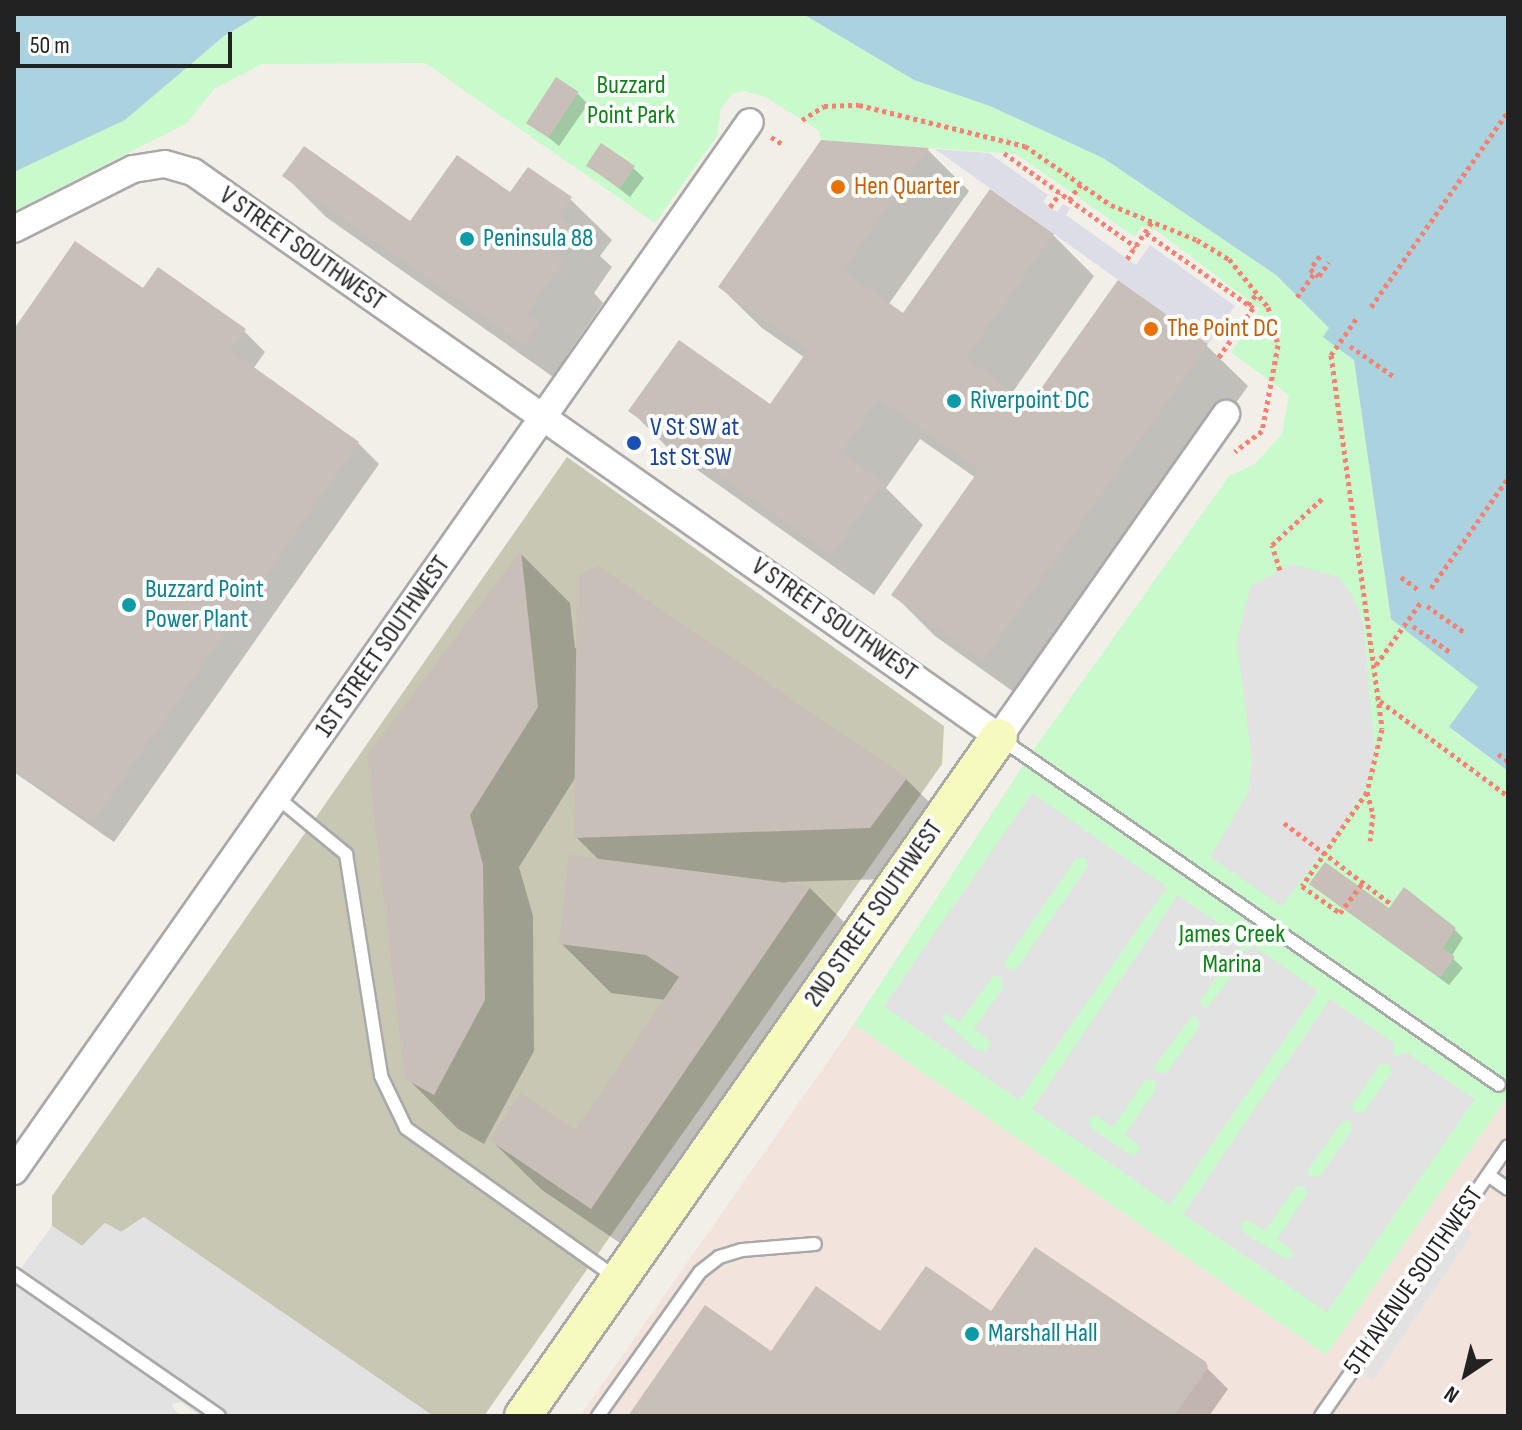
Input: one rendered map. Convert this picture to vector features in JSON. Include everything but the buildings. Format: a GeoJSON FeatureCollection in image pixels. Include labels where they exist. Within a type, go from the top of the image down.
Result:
{"type":"FeatureCollection","features":[{"type":"Feature","properties":{"kind":"street","name":"1ST STREET SOUTHWEST"},"geometry":{"type":"LineString","coordinates":[[14,1171],[279,799],[750,122]]}},
{"type":"Feature","properties":{"kind":"street","name":"V STREET SOUTHWEST"},"geometry":{"type":"LineString","coordinates":[[14,229],[120,173],[165,164],[193,172],[999,737]]}},
{"type":"Feature","properties":{"kind":"street","name":"2ND STREET SOUTHWEST"},"geometry":{"type":"LineString","coordinates":[[523,1416],[1226,414]]}},
{"type":"Feature","properties":{"kind":"lane","name":"V STREET SOUTHWEST"},"geometry":{"type":"LineString","coordinates":[[999,737],[1499,1085]]}},
{"type":"Feature","properties":{"kind":"lane"},"geometry":{"type":"LineString","coordinates":[[279,799],[346,854],[381,1076],[406,1128],[618,1279]]}},
{"type":"Feature","properties":{"kind":"lane","name":"5TH AVENUE SOUTHWEST"},"geometry":{"type":"LineString","coordinates":[[1321,1416],[1508,1146]]}},
{"type":"Feature","properties":{"kind":"lane"},"geometry":{"type":"LineString","coordinates":[[1488,1175],[1508,1189]]}},
{"type":"Feature","properties":{"kind":"lane"},"geometry":{"type":"LineString","coordinates":[[598,1416],[700,1272],[719,1257],[742,1250],[815,1244]]}},
{"type":"Feature","properties":{"kind":"lane"},"geometry":{"type":"LineString","coordinates":[[14,1274],[219,1416]]}},
{"type":"Feature","properties":{"kind":"path"},"geometry":{"type":"LineString","coordinates":[[802,120],[824,106],[870,107],[1025,146],[1081,184],[1152,222],[1208,246],[1258,292],[1277,333],[1270,394]]}},
{"type":"Feature","properties":{"kind":"path"},"geometry":{"type":"LineString","coordinates":[[1371,307],[1508,111]]}},
{"type":"Feature","properties":{"kind":"path"},"geometry":{"type":"LineString","coordinates":[[1004,153],[1136,247]]}},
{"type":"Feature","properties":{"kind":"path"},"geometry":{"type":"LineString","coordinates":[[1069,200],[1081,184]]}},
{"type":"Feature","properties":{"kind":"path"},"geometry":{"type":"LineString","coordinates":[[1050,207],[1060,193]]}},
{"type":"Feature","properties":{"kind":"path"},"geometry":{"type":"LineString","coordinates":[[1127,259],[1152,222]]}},
{"type":"Feature","properties":{"kind":"path"},"geometry":{"type":"LineString","coordinates":[[1146,233],[1253,308],[1219,357]]}},
{"type":"Feature","properties":{"kind":"path"},"geometry":{"type":"LineString","coordinates":[[1320,256],[1310,269],[1319,276],[1329,262]]}},
{"type":"Feature","properties":{"kind":"path"},"geometry":{"type":"LineString","coordinates":[[1297,297],[1315,272]]}},
{"type":"Feature","properties":{"kind":"path"},"geometry":{"type":"LineString","coordinates":[[1248,305],[1258,292]]}},
{"type":"Feature","properties":{"kind":"path"},"geometry":{"type":"LineString","coordinates":[[1356,319],[1331,355],[1376,665],[1379,754],[1367,792],[1302,886],[1340,913],[1363,882]]}},
{"type":"Feature","properties":{"kind":"path"},"geometry":{"type":"LineString","coordinates":[[1350,346],[1396,378]]}},
{"type":"Feature","properties":{"kind":"path"},"geometry":{"type":"LineString","coordinates":[[1431,588],[1508,478]]}},
{"type":"Feature","properties":{"kind":"path"},"geometry":{"type":"LineString","coordinates":[[1280,570],[1272,545],[1325,496]]}},
{"type":"Feature","properties":{"kind":"path"},"geometry":{"type":"LineString","coordinates":[[1401,577],[1419,590]]}},
{"type":"Feature","properties":{"kind":"path"},"geometry":{"type":"LineString","coordinates":[[1376,665],[1421,602]]}},
{"type":"Feature","properties":{"kind":"path"},"geometry":{"type":"LineString","coordinates":[[1427,606],[1464,632]]}},
{"type":"Feature","properties":{"kind":"path"},"geometry":{"type":"LineString","coordinates":[[1413,626],[1450,652]]}},
{"type":"Feature","properties":{"kind":"path"},"geometry":{"type":"LineString","coordinates":[[1379,701],[1508,796]]}},
{"type":"Feature","properties":{"kind":"path"},"geometry":{"type":"LineString","coordinates":[[1498,754],[1508,761]]}},
{"type":"Feature","properties":{"kind":"path"},"geometry":{"type":"LineString","coordinates":[[1367,792],[1373,814],[1370,841]]}},
{"type":"Feature","properties":{"kind":"path"},"geometry":{"type":"LineString","coordinates":[[1284,823],[1391,904]]}},
{"type":"Feature","properties":{"kind":"shaded area"},"geometry":{"type":"Polygon","coordinates":[[[935,149],[989,153],[1048,195],[1043,202],[1057,212],[1063,204],[1070,208],[1066,215],[1136,265],[1150,245],[1235,306],[1208,344],[935,149]]]}},
{"type":"Feature","properties":{"kind":"shaded area"},"geometry":{"type":"Polygon","coordinates":[[[567,457],[944,726],[942,764],[484,1416],[433,1416],[144,1217],[121,1232],[105,1223],[82,1246],[52,1226],[52,1196],[567,457]]]}},
{"type":"Feature","properties":{"kind":"shaded area"},"geometry":{"type":"Polygon","coordinates":[[[1292,564],[1339,577],[1352,595],[1363,621],[1375,752],[1364,790],[1347,819],[1282,906],[1210,857],[1248,793],[1252,759],[1237,643],[1244,610],[1251,586],[1292,564]]]}},
{"type":"Feature","properties":{"kind":"shaded area"},"geometry":{"type":"Polygon","coordinates":[[[1032,793],[1167,887],[1019,1100],[884,1006],[1032,793]],[[1087,858],[1076,859],[1005,961],[1005,968],[1017,969],[1087,867],[1087,858]],[[993,976],[960,1022],[946,1014],[941,1018],[978,1051],[987,1051],[991,1042],[974,1029],[1003,988],[1001,977],[993,976]]]}},
{"type":"Feature","properties":{"kind":"shaded area"},"geometry":{"type":"Polygon","coordinates":[[[1178,895],[1242,939],[1240,953],[1254,946],[1318,991],[1170,1205],[1032,1109],[1178,895]],[[1229,958],[1200,1001],[1205,1010],[1240,966],[1239,959],[1229,958]],[[1194,1014],[1155,1065],[1156,1072],[1167,1073],[1200,1025],[1194,1014]],[[1145,1080],[1113,1127],[1097,1116],[1089,1119],[1090,1127],[1134,1157],[1141,1147],[1125,1135],[1156,1089],[1155,1081],[1145,1080]]]}},
{"type":"Feature","properties":{"kind":"shaded area"},"geometry":{"type":"Polygon","coordinates":[[[1330,999],[1394,1043],[1393,1057],[1406,1052],[1475,1099],[1327,1312],[1183,1214],[1330,999]],[[1380,1064],[1352,1105],[1353,1112],[1364,1112],[1392,1072],[1390,1064],[1380,1064]],[[1344,1120],[1308,1169],[1309,1176],[1320,1176],[1351,1131],[1351,1122],[1344,1120]],[[1304,1186],[1295,1187],[1265,1231],[1248,1220],[1241,1223],[1241,1230],[1285,1259],[1292,1258],[1293,1251],[1277,1239],[1307,1195],[1304,1186]]]}},
{"type":"Feature","properties":{"kind":"shaded area"},"geometry":{"type":"Polygon","coordinates":[[[854,1024],[1326,1355],[1508,1096],[1508,1416],[580,1416],[854,1024]]]}},
{"type":"Feature","properties":{"kind":"shaded area"},"geometry":{"type":"Polygon","coordinates":[[[144,1217],[433,1416],[201,1416],[181,1402],[171,1404],[179,1416],[14,1416],[14,1278],[52,1226],[82,1246],[105,1223],[121,1232],[144,1217]]]}},
{"type":"Feature","properties":{"kind":"shaded area"},"geometry":{"type":"Polygon","coordinates":[[[1463,1227],[1472,1233],[1373,1380],[1364,1374],[1463,1227]]]}},
{"type":"Feature","properties":{"kind":"green space","name":"James Creek Marina"},"geometry":{"type":"Polygon","coordinates":[[[261,14],[803,14],[914,80],[990,106],[1103,158],[1276,275],[1330,329],[1324,337],[1354,359],[1391,619],[1479,687],[1449,728],[1508,771],[1508,1096],[1326,1355],[854,1024],[1036,746],[1229,476],[1255,464],[1282,434],[1289,395],[1231,352],[1260,309],[1157,231],[1142,226],[1135,237],[1016,154],[821,140],[819,131],[766,97],[744,91],[732,94],[721,108],[717,136],[655,223],[425,63],[262,64],[214,89],[187,123],[14,211],[14,172],[125,120],[224,36],[261,14]]]}},
{"type":"Feature","properties":{"kind":"water"},"geometry":{"type":"Polygon","coordinates":[[[14,14],[261,14],[224,36],[125,120],[14,172],[14,14]]]}},
{"type":"Feature","properties":{"kind":"water"},"geometry":{"type":"Polygon","coordinates":[[[803,14],[1508,14],[1508,771],[1449,727],[1478,687],[1391,619],[1354,360],[1323,337],[1329,328],[1276,275],[1103,158],[990,106],[914,80],[803,14]]]}},
{"type":"Feature","properties":{"kind":"place","name":"Hen Quarter"},"geometry":{"type":"Point","coordinates":[838,187]}},
{"type":"Feature","properties":{"kind":"place","name":"Peninsula 88"},"geometry":{"type":"Point","coordinates":[467,239]}},
{"type":"Feature","properties":{"kind":"place","name":"The Point DC"},"geometry":{"type":"Point","coordinates":[1151,329]}},
{"type":"Feature","properties":{"kind":"place","name":"Riverpoint DC"},"geometry":{"type":"Point","coordinates":[954,401]}},
{"type":"Feature","properties":{"kind":"place","name":"V St SW at 1st St SW"},"geometry":{"type":"Point","coordinates":[634,443]}},
{"type":"Feature","properties":{"kind":"place","name":"Buzzard Point Power Plant"},"geometry":{"type":"Point","coordinates":[129,605]}},
{"type":"Feature","properties":{"kind":"place","name":"Marshall Hall"},"geometry":{"type":"Point","coordinates":[972,1334]}},
{"type":"Feature","properties":{"kind":"park label","name":"Buzzard Point Park"},"geometry":{"type":"Point","coordinates":[631,101]}}]}
